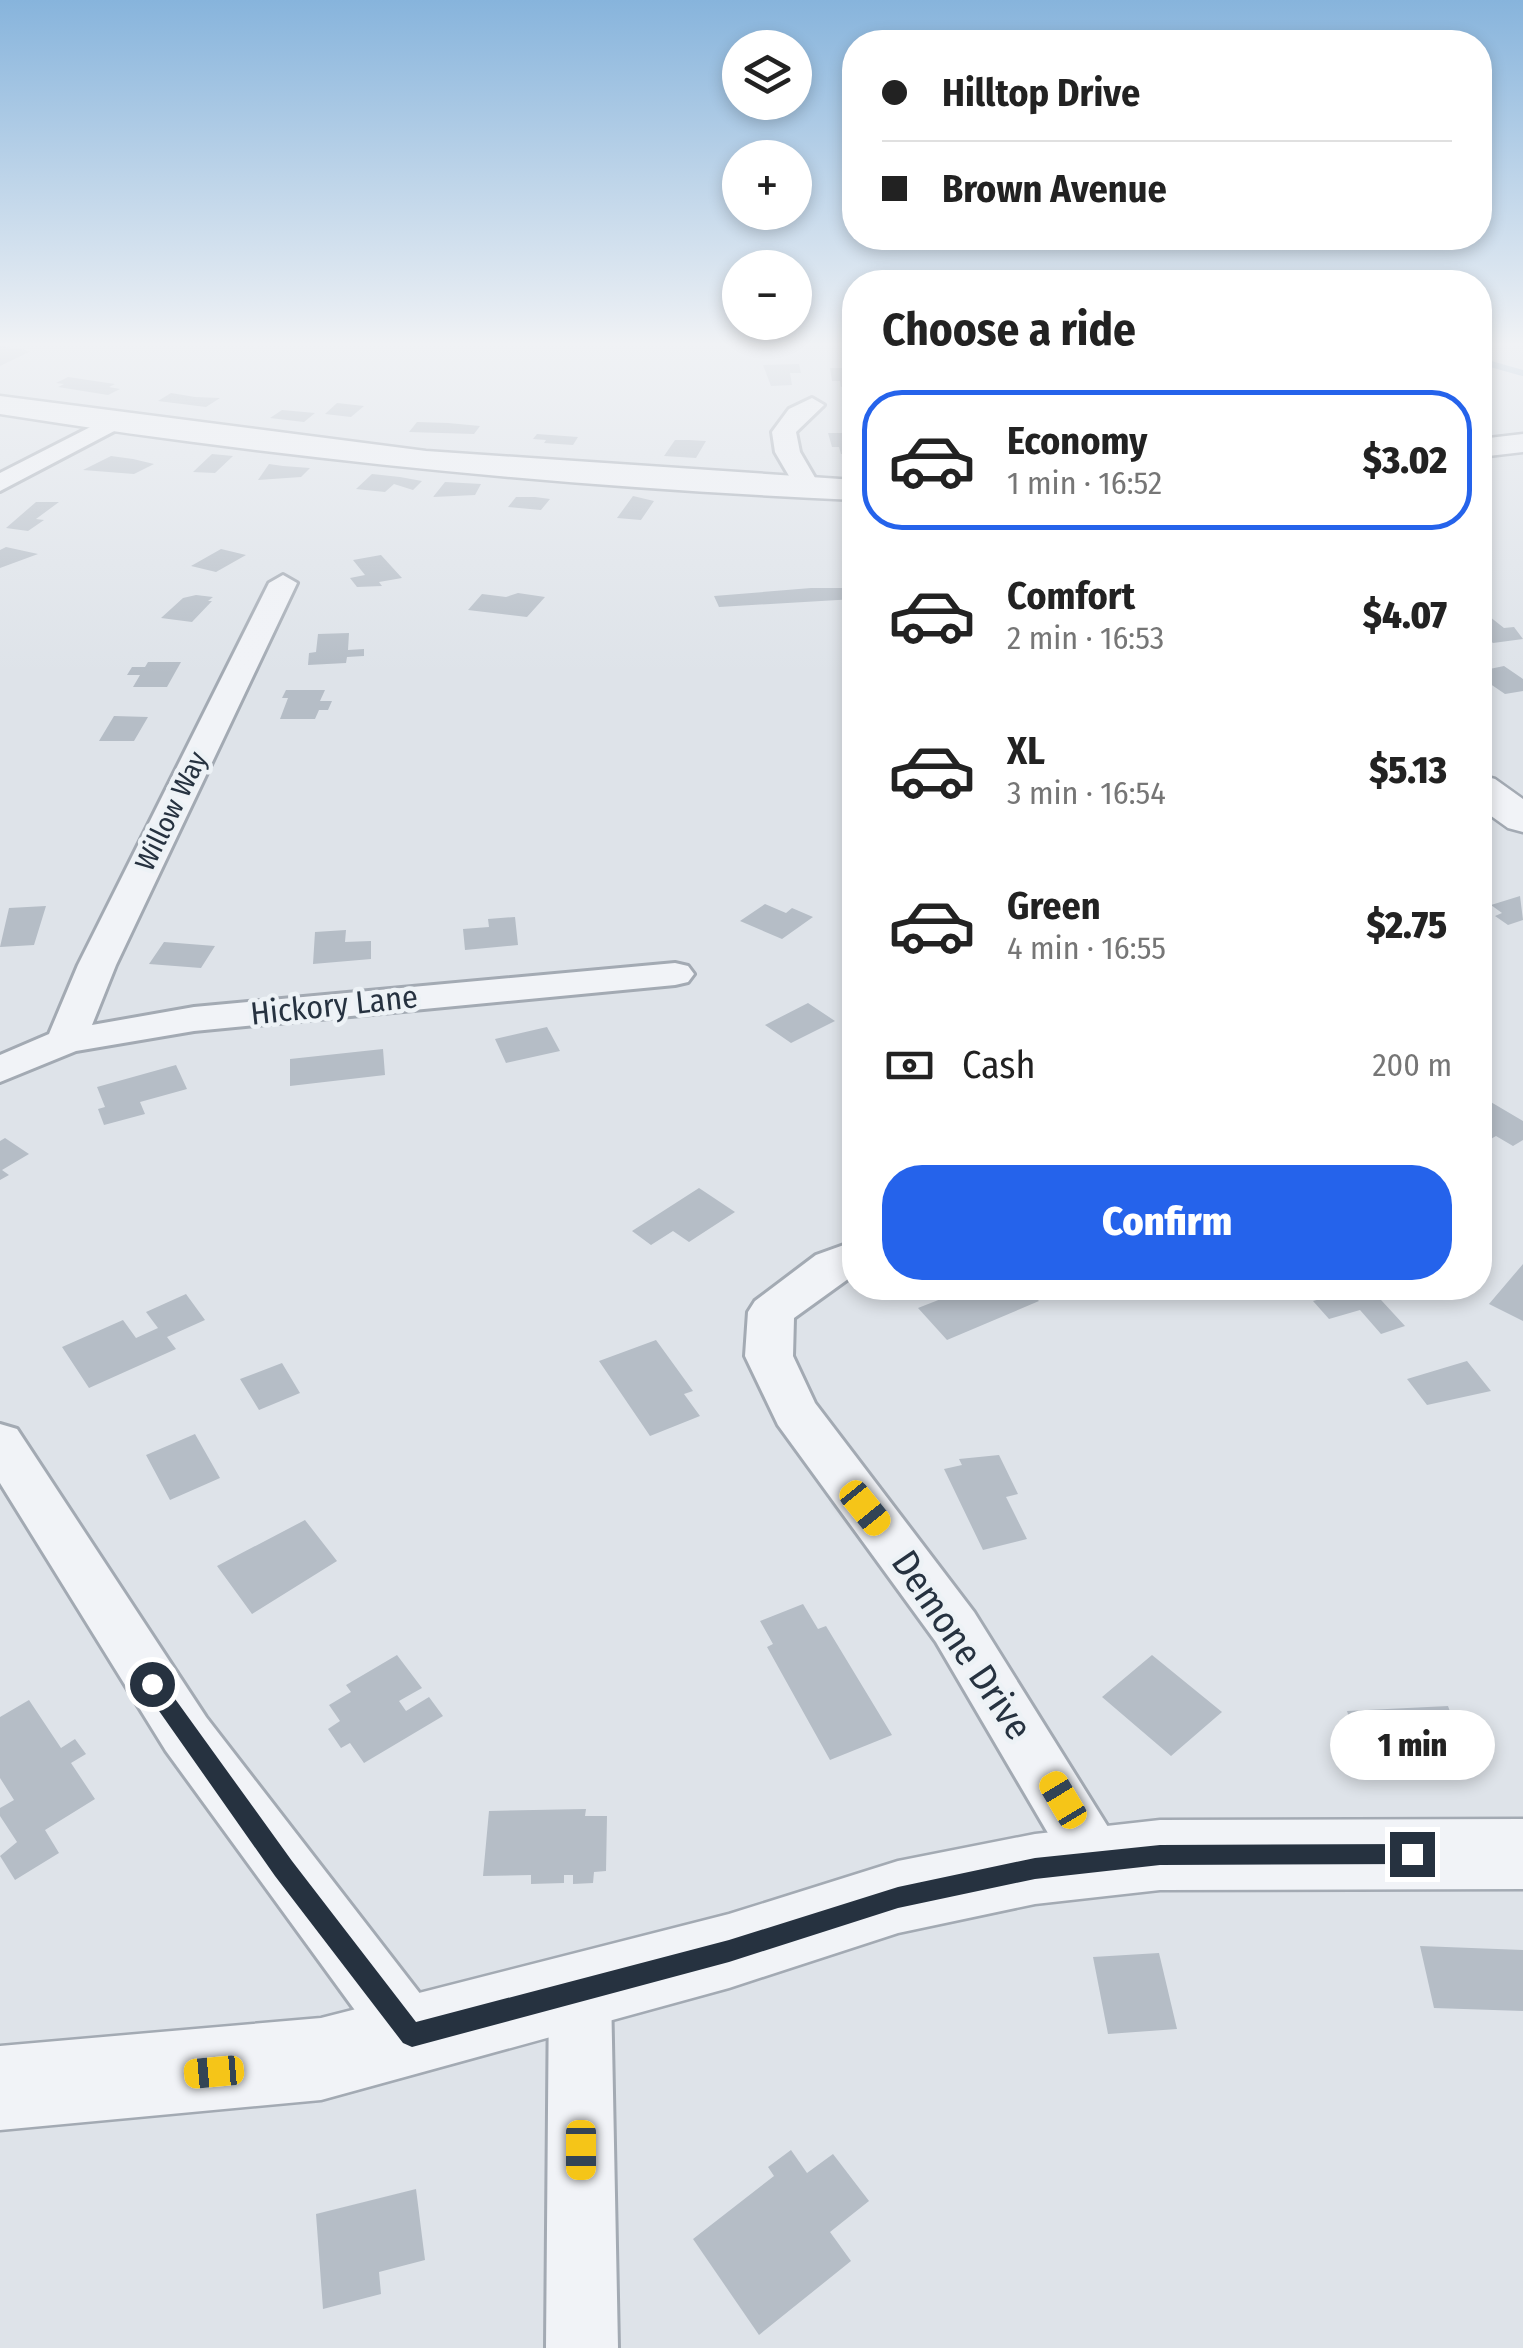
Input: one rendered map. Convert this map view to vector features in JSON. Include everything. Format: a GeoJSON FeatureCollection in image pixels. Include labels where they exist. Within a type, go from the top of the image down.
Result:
{"type":"FeatureCollection","features":[{"type":"Feature","properties":{"kind":"street"},"geometry":{"type":"LineString","coordinates":[[0,484],[54,455]]}},
{"type":"Feature","properties":{"kind":"street"},"geometry":{"type":"LineString","coordinates":[[368,455],[693,483],[842,489]]}},
{"type":"Feature","properties":{"kind":"street"},"geometry":{"type":"LineString","coordinates":[[789,455],[808,488]]}},
{"type":"Feature","properties":{"kind":"street","name":"Willow Way"},"geometry":{"type":"LineString","coordinates":[[66,1041],[91,977],[283,583]]}},
{"type":"Feature","properties":{"kind":"street"},"geometry":{"type":"LineString","coordinates":[[1492,797],[1523,819]]}},
{"type":"Feature","properties":{"kind":"street","name":"Hickory Lane"},"geometry":{"type":"LineString","coordinates":[[0,1070],[66,1041],[284,1010],[675,974]]}},
{"type":"Feature","properties":{"kind":"street","name":"Demone Drive"},"geometry":{"type":"LineString","coordinates":[[842,1262],[771,1312],[769,1356],[795,1412],[955,1627],[1098,1862]]}},
{"type":"Feature","properties":{"kind":"street"},"geometry":{"type":"LineString","coordinates":[[0,1442],[186,1734],[412,2035]]}},
{"type":"Feature","properties":{"kind":"street"},"geometry":{"type":"LineString","coordinates":[[0,2088],[321,2059],[729,1951],[898,1898],[1035,1869],[1160,1855],[1523,1854]]}},
{"type":"Feature","properties":{"kind":"street"},"geometry":{"type":"LineString","coordinates":[[580,1991],[582,2348]]}},
{"type":"Feature","properties":{"kind":"building"},"geometry":{"type":"Polygon","coordinates":[[[211,455],[233,456],[215,473],[193,472],[211,455]]]}},
{"type":"Feature","properties":{"kind":"building"},"geometry":{"type":"Polygon","coordinates":[[[665,455],[698,455],[696,458],[665,455]]]}},
{"type":"Feature","properties":{"kind":"building"},"geometry":{"type":"Polygon","coordinates":[[[111,456],[154,464],[134,474],[83,470],[111,456]]]}},
{"type":"Feature","properties":{"kind":"building"},"geometry":{"type":"Polygon","coordinates":[[[269,464],[310,468],[301,477],[258,480],[269,464]]]}},
{"type":"Feature","properties":{"kind":"building"},"geometry":{"type":"Polygon","coordinates":[[[372,474],[422,481],[413,490],[394,484],[385,492],[356,489],[372,474]]]}},
{"type":"Feature","properties":{"kind":"building"},"geometry":{"type":"Polygon","coordinates":[[[445,482],[481,484],[475,495],[433,497],[445,482]]]}},
{"type":"Feature","properties":{"kind":"building"},"geometry":{"type":"Polygon","coordinates":[[[633,496],[654,501],[641,520],[617,518],[633,496]]]}},
{"type":"Feature","properties":{"kind":"building"},"geometry":{"type":"Polygon","coordinates":[[[516,497],[550,499],[541,510],[508,507],[516,497]]]}},
{"type":"Feature","properties":{"kind":"building"},"geometry":{"type":"Polygon","coordinates":[[[36,502],[59,502],[36,519],[44,520],[28,531],[6,528],[36,502]]]}},
{"type":"Feature","properties":{"kind":"building"},"geometry":{"type":"Polygon","coordinates":[[[6,547],[38,554],[0,568],[0,550],[6,547]]]}},
{"type":"Feature","properties":{"kind":"building"},"geometry":{"type":"Polygon","coordinates":[[[221,549],[246,555],[216,572],[191,566],[221,549]]]}},
{"type":"Feature","properties":{"kind":"building"},"geometry":{"type":"Polygon","coordinates":[[[381,555],[402,578],[379,582],[382,586],[357,587],[350,578],[365,575],[353,560],[381,555]]]}},
{"type":"Feature","properties":{"kind":"building"},"geometry":{"type":"Polygon","coordinates":[[[842,588],[842,600],[719,607],[714,596],[842,588]]]}},
{"type":"Feature","properties":{"kind":"building"},"geometry":{"type":"Polygon","coordinates":[[[482,594],[545,597],[527,617],[468,610],[482,594]]]}},
{"type":"Feature","properties":{"kind":"building"},"geometry":{"type":"Polygon","coordinates":[[[213,597],[192,622],[161,618],[183,598],[213,597]]]}},
{"type":"Feature","properties":{"kind":"building"},"geometry":{"type":"Polygon","coordinates":[[[1492,618],[1504,628],[1514,627],[1523,639],[1493,643],[1492,618]]]}},
{"type":"Feature","properties":{"kind":"building"},"geometry":{"type":"Polygon","coordinates":[[[349,633],[348,650],[364,649],[364,656],[347,657],[346,663],[308,665],[309,653],[316,652],[318,634],[349,633]]]}},
{"type":"Feature","properties":{"kind":"building"},"geometry":{"type":"Polygon","coordinates":[[[148,662],[181,662],[167,687],[133,687],[140,675],[127,675],[132,667],[145,667],[148,662]]]}},
{"type":"Feature","properties":{"kind":"building"},"geometry":{"type":"Polygon","coordinates":[[[1504,666],[1523,679],[1523,691],[1505,694],[1492,685],[1492,668],[1504,666]]]}},
{"type":"Feature","properties":{"kind":"building"},"geometry":{"type":"Polygon","coordinates":[[[286,690],[325,690],[320,701],[332,701],[328,710],[319,710],[315,719],[280,719],[288,698],[282,698],[286,690]]]}},
{"type":"Feature","properties":{"kind":"building"},"geometry":{"type":"Polygon","coordinates":[[[114,716],[148,717],[134,741],[99,741],[114,716]]]}},
{"type":"Feature","properties":{"kind":"building"},"geometry":{"type":"Polygon","coordinates":[[[1520,896],[1523,920],[1508,925],[1495,916],[1502,913],[1492,905],[1520,896]]]}},
{"type":"Feature","properties":{"kind":"building"},"geometry":{"type":"Polygon","coordinates":[[[765,904],[786,913],[792,908],[813,917],[782,939],[740,921],[765,904]]]}},
{"type":"Feature","properties":{"kind":"building"},"geometry":{"type":"Polygon","coordinates":[[[46,906],[34,945],[0,947],[9,908],[46,906]]]}},
{"type":"Feature","properties":{"kind":"building"},"geometry":{"type":"Polygon","coordinates":[[[515,917],[518,945],[465,950],[463,929],[489,927],[488,919],[515,917]]]}},
{"type":"Feature","properties":{"kind":"building"},"geometry":{"type":"Polygon","coordinates":[[[346,930],[345,942],[371,941],[371,959],[313,964],[315,932],[346,930]]]}},
{"type":"Feature","properties":{"kind":"building"},"geometry":{"type":"Polygon","coordinates":[[[164,942],[215,946],[201,968],[149,964],[164,942]]]}},
{"type":"Feature","properties":{"kind":"building"},"geometry":{"type":"Polygon","coordinates":[[[808,1003],[835,1021],[791,1043],[765,1025],[808,1003]]]}},
{"type":"Feature","properties":{"kind":"building"},"geometry":{"type":"Polygon","coordinates":[[[547,1027],[560,1051],[506,1063],[495,1039],[547,1027]]]}},
{"type":"Feature","properties":{"kind":"building"},"geometry":{"type":"Polygon","coordinates":[[[383,1049],[385,1075],[290,1086],[290,1059],[383,1049]]]}},
{"type":"Feature","properties":{"kind":"building"},"geometry":{"type":"Polygon","coordinates":[[[176,1065],[187,1089],[140,1102],[145,1114],[104,1125],[98,1109],[105,1107],[97,1087],[176,1065]]]}},
{"type":"Feature","properties":{"kind":"building"},"geometry":{"type":"Polygon","coordinates":[[[1492,1103],[1523,1121],[1523,1140],[1513,1146],[1496,1136],[1492,1138],[1492,1103]]]}},
{"type":"Feature","properties":{"kind":"building"},"geometry":{"type":"Polygon","coordinates":[[[5,1138],[29,1154],[2,1170],[9,1175],[0,1180],[0,1141],[5,1138]]]}},
{"type":"Feature","properties":{"kind":"building"},"geometry":{"type":"Polygon","coordinates":[[[699,1188],[735,1212],[689,1242],[673,1231],[651,1245],[632,1231],[699,1188]]]}},
{"type":"Feature","properties":{"kind":"building"},"geometry":{"type":"Polygon","coordinates":[[[1523,1264],[1523,1321],[1489,1304],[1523,1264]]]}},
{"type":"Feature","properties":{"kind":"building"},"geometry":{"type":"Polygon","coordinates":[[[186,1294],[205,1320],[167,1337],[176,1349],[89,1388],[62,1347],[123,1320],[136,1338],[158,1328],[146,1312],[186,1294]]]}},
{"type":"Feature","properties":{"kind":"building"},"geometry":{"type":"Polygon","coordinates":[[[938,1300],[1039,1301],[947,1340],[918,1308],[938,1300]]]}},
{"type":"Feature","properties":{"kind":"building"},"geometry":{"type":"Polygon","coordinates":[[[1381,1300],[1405,1326],[1381,1334],[1360,1310],[1329,1319],[1313,1301],[1381,1300]]]}},
{"type":"Feature","properties":{"kind":"building"},"geometry":{"type":"Polygon","coordinates":[[[656,1340],[693,1391],[684,1394],[700,1416],[650,1436],[599,1361],[656,1340]]]}},
{"type":"Feature","properties":{"kind":"building"},"geometry":{"type":"Polygon","coordinates":[[[1467,1361],[1491,1391],[1427,1405],[1407,1379],[1467,1361]]]}},
{"type":"Feature","properties":{"kind":"building"},"geometry":{"type":"Polygon","coordinates":[[[282,1363],[300,1393],[259,1410],[240,1379],[282,1363]]]}},
{"type":"Feature","properties":{"kind":"building"},"geometry":{"type":"Polygon","coordinates":[[[195,1434],[220,1478],[170,1500],[146,1455],[195,1434]]]}},
{"type":"Feature","properties":{"kind":"building"},"geometry":{"type":"Polygon","coordinates":[[[999,1455],[1018,1494],[1006,1497],[1027,1539],[983,1550],[944,1469],[962,1465],[959,1459],[999,1455]]]}},
{"type":"Feature","properties":{"kind":"building"},"geometry":{"type":"Polygon","coordinates":[[[305,1520],[337,1561],[252,1614],[217,1566],[305,1520]]]}},
{"type":"Feature","properties":{"kind":"building"},"geometry":{"type":"Polygon","coordinates":[[[803,1604],[818,1629],[826,1626],[892,1735],[830,1760],[767,1647],[773,1644],[760,1621],[803,1604]]]}},
{"type":"Feature","properties":{"kind":"building"},"geometry":{"type":"Polygon","coordinates":[[[397,1655],[422,1688],[399,1701],[406,1711],[429,1697],[443,1716],[364,1763],[350,1743],[341,1748],[328,1729],[340,1721],[329,1705],[351,1692],[346,1685],[397,1655]]]}},
{"type":"Feature","properties":{"kind":"building"},"geometry":{"type":"Polygon","coordinates":[[[1152,1655],[1222,1712],[1171,1756],[1102,1697],[1152,1655]]]}},
{"type":"Feature","properties":{"kind":"building"},"geometry":{"type":"Polygon","coordinates":[[[29,1700],[61,1748],[75,1739],[86,1754],[71,1763],[95,1799],[45,1830],[59,1853],[15,1880],[0,1856],[17,1842],[0,1816],[0,1808],[14,1800],[0,1778],[0,1717],[29,1700]]]}},
{"type":"Feature","properties":{"kind":"building"},"geometry":{"type":"Polygon","coordinates":[[[1448,1706],[1467,1758],[1410,1761],[1405,1746],[1390,1746],[1396,1763],[1364,1764],[1347,1711],[1448,1706]]]}},
{"type":"Feature","properties":{"kind":"building"},"geometry":{"type":"Polygon","coordinates":[[[586,1809],[585,1816],[607,1816],[606,1871],[594,1872],[593,1883],[573,1884],[573,1875],[564,1875],[564,1883],[531,1884],[531,1875],[483,1876],[489,1811],[586,1809]]]}},
{"type":"Feature","properties":{"kind":"building"},"geometry":{"type":"Polygon","coordinates":[[[1420,1946],[1523,1950],[1523,2011],[1434,2008],[1420,1946]]]}},
{"type":"Feature","properties":{"kind":"building"},"geometry":{"type":"Polygon","coordinates":[[[1159,1953],[1177,2029],[1108,2034],[1093,1957],[1159,1953]]]}},
{"type":"Feature","properties":{"kind":"building"},"geometry":{"type":"Polygon","coordinates":[[[791,2150],[807,2173],[833,2154],[869,2201],[830,2232],[851,2261],[759,2335],[693,2239],[774,2176],[768,2167],[791,2150]]]}},
{"type":"Feature","properties":{"kind":"building"},"geometry":{"type":"Polygon","coordinates":[[[416,2189],[425,2260],[379,2272],[381,2294],[323,2309],[316,2214],[416,2189]]]}},
{"type":"Feature","properties":{"kind":"route"},"geometry":{"type":"LineString","coordinates":[[152,1684],[332,1933],[412,2035],[729,1951],[898,1898],[1035,1869],[1160,1855],[1412,1854]]}}]}
